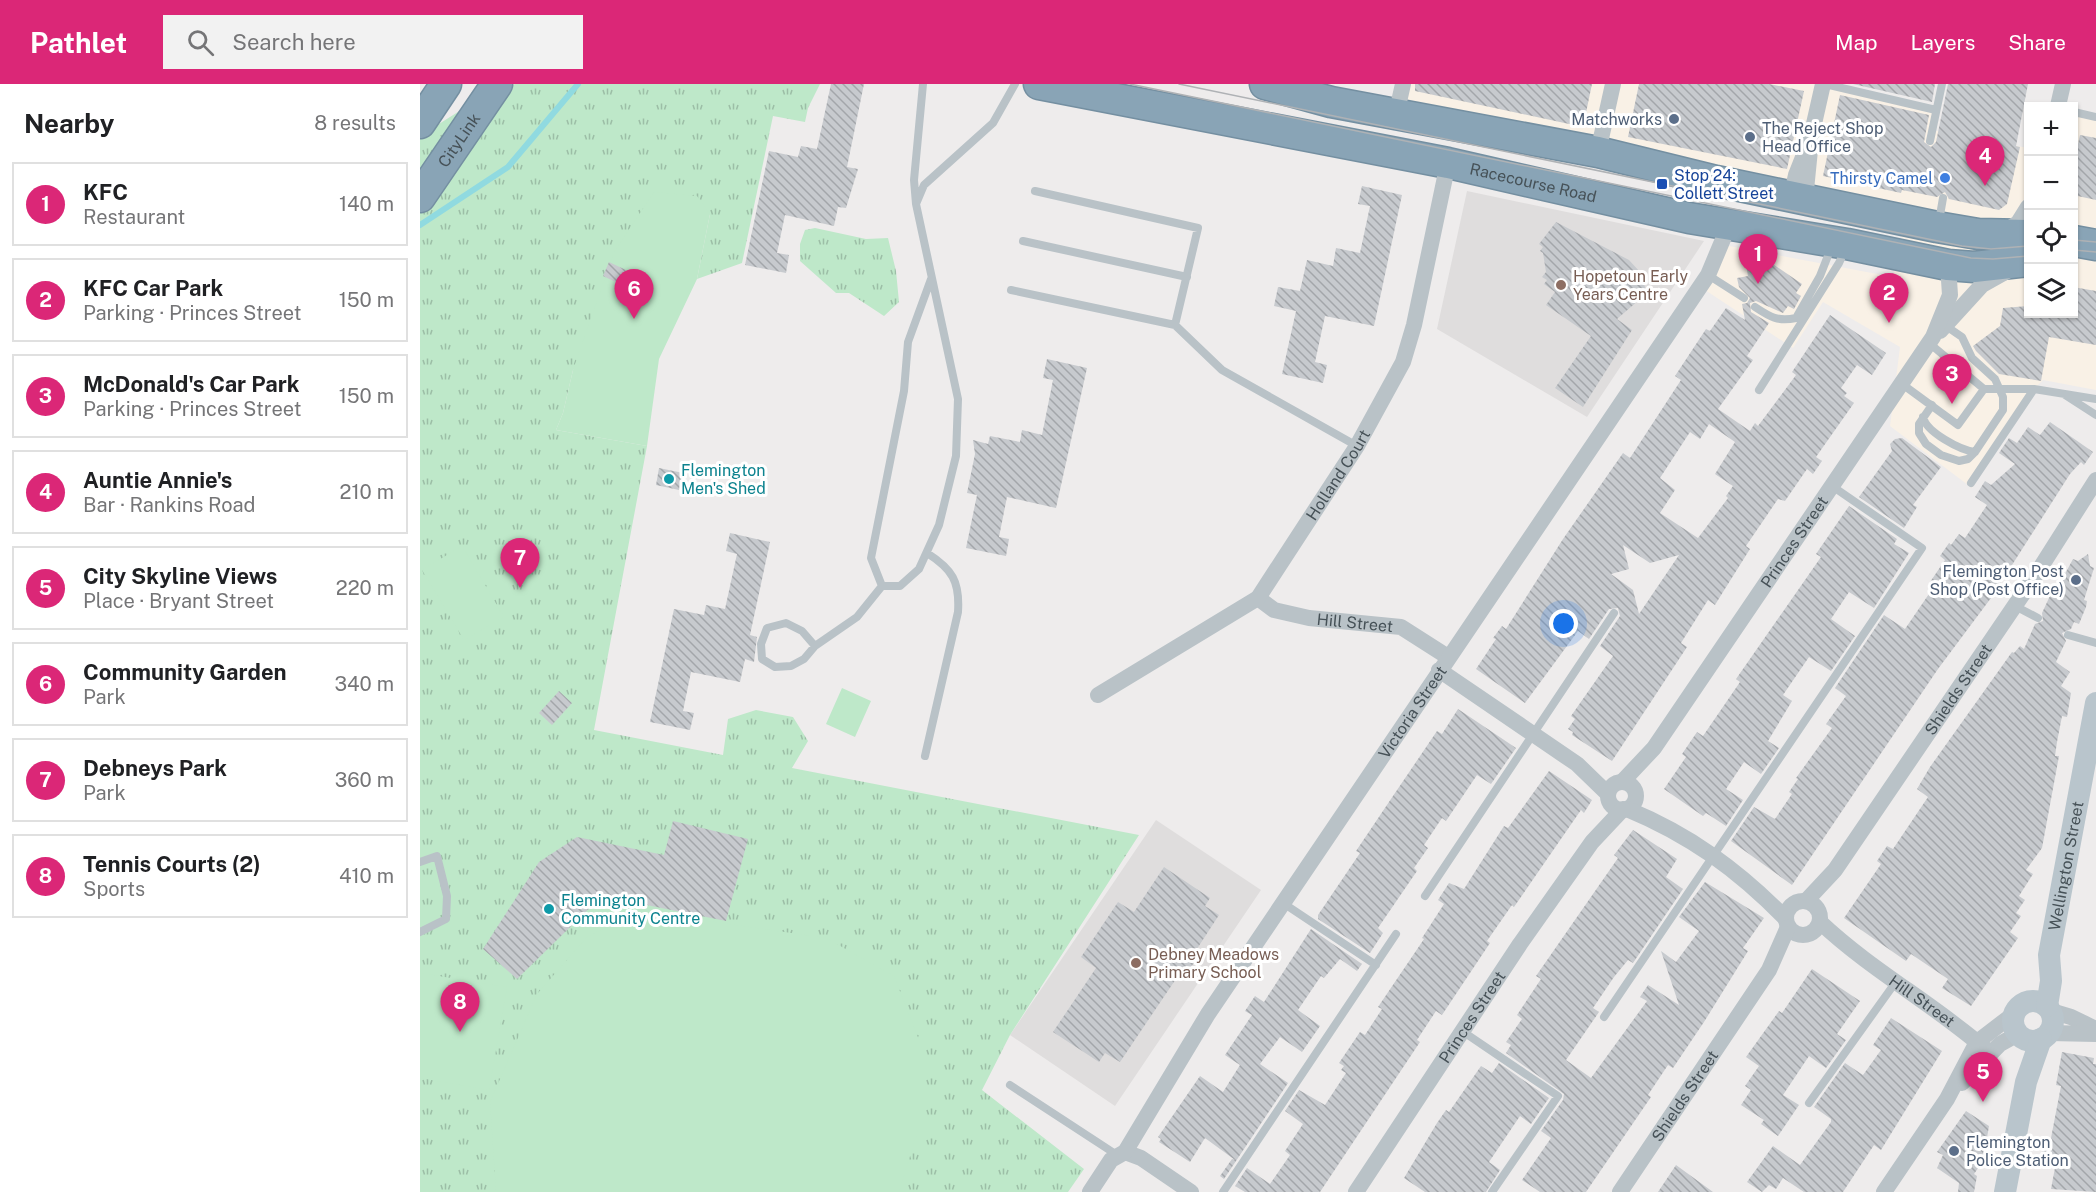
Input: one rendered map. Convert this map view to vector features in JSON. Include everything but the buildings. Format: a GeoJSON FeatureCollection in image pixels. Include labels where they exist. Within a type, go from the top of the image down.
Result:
{"type":"FeatureCollection","features":[{"type":"Feature","properties":{"kind":"highway"},"geometry":{"type":"LineString","coordinates":[[420,123],[446,84]]}},
{"type":"Feature","properties":{"kind":"highway","name":"CityLink"},"geometry":{"type":"LineString","coordinates":[[420,197],[497,84]]}},
{"type":"Feature","properties":{"kind":"highway","name":"Racecourse Road"},"geometry":{"type":"LineString","coordinates":[[1039,84],[1448,163],[1729,225],[1840,243],[1948,265],[1974,267],[2024,262]]}},
{"type":"Feature","properties":{"kind":"highway"},"geometry":{"type":"LineString","coordinates":[[1265,84],[1396,116],[1598,152],[1937,227],[1992,235],[2024,235]]}},
{"type":"Feature","properties":{"kind":"highway"},"geometry":{"type":"LineString","coordinates":[[1388,152],[1396,116]]}},
{"type":"Feature","properties":{"kind":"highway"},"geometry":{"type":"LineString","coordinates":[[2078,242],[2096,245]]}},
{"type":"Feature","properties":{"kind":"highway"},"geometry":{"type":"LineString","coordinates":[[2078,248],[2096,245]]}},
{"type":"Feature","properties":{"kind":"street"},"geometry":{"type":"LineString","coordinates":[[1396,116],[1403,84]]}},
{"type":"Feature","properties":{"kind":"street"},"geometry":{"type":"LineString","coordinates":[[1598,152],[1613,84]]}},
{"type":"Feature","properties":{"kind":"street"},"geometry":{"type":"LineString","coordinates":[[1798,198],[1796,175],[1811,137],[1824,84]]}},
{"type":"Feature","properties":{"kind":"street"},"geometry":{"type":"LineString","coordinates":[[2059,102],[2063,84]]}},
{"type":"Feature","properties":{"kind":"street","name":"Holland Court"},"geometry":{"type":"LineString","coordinates":[[1098,695],[1258,598],[1357,446],[1403,362],[1414,324],[1448,163]]}},
{"type":"Feature","properties":{"kind":"street"},"geometry":{"type":"LineString","coordinates":[[1992,235],[2015,226],[2026,210]]}},
{"type":"Feature","properties":{"kind":"street","name":"Victoria Street"},"geometry":{"type":"LineString","coordinates":[[1090,1192],[1121,1154],[1208,1014],[1708,275],[1718,256],[1729,225]]}},
{"type":"Feature","properties":{"kind":"street"},"geometry":{"type":"LineString","coordinates":[[2078,236],[2096,245]]}},
{"type":"Feature","properties":{"kind":"street","name":"Princes Street"},"geometry":{"type":"LineString","coordinates":[[1356,1192],[1462,1031],[1937,332],[1986,281],[2024,264]]}},
{"type":"Feature","properties":{"kind":"street","name":"Princes Street"},"geometry":{"type":"LineString","coordinates":[[1937,332],[1950,295],[1948,265]]}},
{"type":"Feature","properties":{"kind":"street","name":"Shields Street"},"geometry":{"type":"LineString","coordinates":[[1620,1192],[2096,483]]}},
{"type":"Feature","properties":{"kind":"street","name":"Hill Street"},"geometry":{"type":"LineString","coordinates":[[1258,598],[1274,610],[1309,618],[1401,627],[1444,664],[1534,734],[1622,796],[1712,855],[1983,1047]]}},
{"type":"Feature","properties":{"kind":"street","name":"Wellington Street"},"geometry":{"type":"LineString","coordinates":[[2005,1192],[2026,1082],[2034,1022],[2036,976],[2049,955],[2096,704]]}},
{"type":"Feature","properties":{"kind":"street"},"geometry":{"type":"LineString","coordinates":[[1884,1192],[1983,1047],[2034,1022],[2071,1017],[2096,1029]]}},
{"type":"Feature","properties":{"kind":"street"},"geometry":{"type":"LineString","coordinates":[[2034,1022],[2096,1034]]}},
{"type":"Feature","properties":{"kind":"street"},"geometry":{"type":"LineString","coordinates":[[1121,1154],[1141,1158],[1191,1192]]}},
{"type":"Feature","properties":{"kind":"lane"},"geometry":{"type":"LineString","coordinates":[[882,586],[900,586],[919,569],[939,525],[956,456],[958,399],[916,204],[914,180],[923,84]]}},
{"type":"Feature","properties":{"kind":"lane"},"geometry":{"type":"LineString","coordinates":[[916,204],[924,185],[993,123],[1015,84]]}},
{"type":"Feature","properties":{"kind":"lane"},"geometry":{"type":"LineString","coordinates":[[1824,84],[1936,110]]}},
{"type":"Feature","properties":{"kind":"lane"},"geometry":{"type":"LineString","coordinates":[[1929,141],[1942,84]]}},
{"type":"Feature","properties":{"kind":"lane"},"geometry":{"type":"LineString","coordinates":[[2078,113],[2096,117]]}},
{"type":"Feature","properties":{"kind":"lane"},"geometry":{"type":"LineString","coordinates":[[1035,191],[1198,228],[1175,325]]}},
{"type":"Feature","properties":{"kind":"lane"},"geometry":{"type":"LineString","coordinates":[[1937,227],[1943,198]]}},
{"type":"Feature","properties":{"kind":"lane"},"geometry":{"type":"LineString","coordinates":[[1023,241],[1187,277]]}},
{"type":"Feature","properties":{"kind":"lane"},"geometry":{"type":"LineString","coordinates":[[1755,307],[1772,318],[1782,321],[1796,318],[1840,243]]}},
{"type":"Feature","properties":{"kind":"lane"},"geometry":{"type":"LineString","coordinates":[[1760,390],[1839,263],[1840,243]]}},
{"type":"Feature","properties":{"kind":"lane"},"geometry":{"type":"LineString","coordinates":[[1708,275],[1744,298]]}},
{"type":"Feature","properties":{"kind":"lane"},"geometry":{"type":"LineString","coordinates":[[882,586],[871,558],[904,391],[908,342],[932,279]]}},
{"type":"Feature","properties":{"kind":"lane"},"geometry":{"type":"LineString","coordinates":[[1011,290],[1175,325],[1222,370],[1357,446]]}},
{"type":"Feature","properties":{"kind":"lane"},"geometry":{"type":"LineString","coordinates":[[1932,405],[1918,426],[1919,433],[1926,444],[1941,455],[1954,460],[1964,460],[1975,452],[2002,414],[2004,401],[1991,375],[1972,358],[1962,337],[1937,332]]}},
{"type":"Feature","properties":{"kind":"lane"},"geometry":{"type":"LineString","coordinates":[[1937,332],[1984,389]]}},
{"type":"Feature","properties":{"kind":"lane"},"geometry":{"type":"LineString","coordinates":[[1902,384],[1958,425],[1984,389]]}},
{"type":"Feature","properties":{"kind":"lane"},"geometry":{"type":"LineString","coordinates":[[1984,389],[2060,391],[2096,399]]}},
{"type":"Feature","properties":{"kind":"lane"},"geometry":{"type":"LineString","coordinates":[[1971,483],[2034,389]]}},
{"type":"Feature","properties":{"kind":"lane"},"geometry":{"type":"LineString","coordinates":[[2060,391],[2096,416]]}},
{"type":"Feature","properties":{"kind":"lane"},"geometry":{"type":"LineString","coordinates":[[1923,417],[1927,426],[1956,447],[1975,452]]}},
{"type":"Feature","properties":{"kind":"lane"},"geometry":{"type":"LineString","coordinates":[[1604,1017],[1922,548],[1832,486]]}},
{"type":"Feature","properties":{"kind":"lane"},"geometry":{"type":"LineString","coordinates":[[925,756],[958,612],[959,595],[948,567],[927,553]]}},
{"type":"Feature","properties":{"kind":"lane"},"geometry":{"type":"LineString","coordinates":[[815,646],[802,631],[786,623],[767,628],[761,644],[762,659],[775,667],[791,666],[804,659],[815,646],[857,617],[882,586]]}},
{"type":"Feature","properties":{"kind":"lane"},"geometry":{"type":"LineString","coordinates":[[2015,606],[2038,618]]}},
{"type":"Feature","properties":{"kind":"lane"},"geometry":{"type":"LineString","coordinates":[[1425,896],[1614,613]]}},
{"type":"Feature","properties":{"kind":"lane"},"geometry":{"type":"LineString","coordinates":[[2068,635],[2096,643]]}},
{"type":"Feature","properties":{"kind":"lane"},"geometry":{"type":"LineString","coordinates":[[420,862],[436,856],[447,896],[446,919],[420,933]]}},
{"type":"Feature","properties":{"kind":"lane"},"geometry":{"type":"LineString","coordinates":[[1283,903],[1376,964]]}},
{"type":"Feature","properties":{"kind":"lane"},"geometry":{"type":"LineString","coordinates":[[1223,1192],[1396,934]]}},
{"type":"Feature","properties":{"kind":"lane"},"geometry":{"type":"LineString","coordinates":[[1809,1104],[1894,982]]}},
{"type":"Feature","properties":{"kind":"lane"},"geometry":{"type":"LineString","coordinates":[[1462,1031],[1558,1096],[1492,1192]]}},
{"type":"Feature","properties":{"kind":"lane"},"geometry":{"type":"LineString","coordinates":[[1010,1085],[1121,1154]]}},
{"type":"Feature","properties":{"kind":"shaded area"},"geometry":{"type":"Polygon","coordinates":[[[1403,84],[1825,84],[1936,110],[1932,130],[2024,147],[2024,318],[2078,318],[2078,113],[2096,117],[2096,390],[2043,380],[2034,389],[1972,488],[1890,426],[1900,347],[1823,302],[1793,348],[1699,286],[1724,245],[1893,277],[1907,209],[1399,102],[1403,84]]]}},
{"type":"Feature","properties":{"kind":"shaded area","name":"Hopetoun Early Years Centre"},"geometry":{"type":"Polygon","coordinates":[[[1467,191],[1704,241],[1587,417],[1437,329],[1467,191]]]}},
{"type":"Feature","properties":{"kind":"shaded area","name":"Debney Meadows Primary School"},"geometry":{"type":"Polygon","coordinates":[[[1156,820],[1261,890],[1115,1106],[1010,1035],[1156,820]]]}},
{"type":"Feature","properties":{"kind":"green space"},"geometry":{"type":"Polygon","coordinates":[[[515,84],[820,84],[808,108],[805,122],[773,116],[742,263],[697,279],[710,214],[573,370],[563,413],[556,430],[647,446],[594,730],[723,755],[728,719],[756,710],[793,717],[808,741],[792,768],[1139,835],[1010,1035],[982,1090],[1084,1169],[1068,1192],[420,1192],[420,136],[461,110],[515,84]]]}},
{"type":"Feature","properties":{"kind":"green space"},"geometry":{"type":"Polygon","coordinates":[[[654,192],[697,196],[710,214],[697,279],[659,359],[647,446],[556,430],[563,413],[573,370],[614,252],[654,192]]]}},
{"type":"Feature","properties":{"kind":"green space"},"geometry":{"type":"Polygon","coordinates":[[[815,228],[866,239],[888,238],[896,271],[899,302],[884,316],[849,293],[836,293],[800,261],[800,244],[805,230],[815,228]]]}},
{"type":"Feature","properties":{"kind":"green space"},"geometry":{"type":"Polygon","coordinates":[[[462,546],[504,617],[464,640],[422,570],[462,546]]]}},
{"type":"Feature","properties":{"kind":"green space"},"geometry":{"type":"Polygon","coordinates":[[[842,688],[871,701],[855,737],[826,724],[842,688]]]}},
{"type":"Feature","properties":{"kind":"green space"},"geometry":{"type":"Polygon","coordinates":[[[673,916],[826,938],[894,976],[919,1040],[919,1127],[899,1192],[496,1192],[490,1102],[537,994],[587,937],[626,917],[673,916]]]}},
{"type":"Feature","properties":{"kind":"green space"},"geometry":{"type":"Polygon","coordinates":[[[420,973],[507,987],[489,1090],[420,1078],[420,973]]]}},
{"type":"Feature","properties":{"kind":"waterway"},"geometry":{"type":"LineString","coordinates":[[420,225],[508,167],[578,84]]}},
{"type":"Feature","properties":{"kind":"tram line"},"geometry":{"type":"LineString","coordinates":[[1130,84],[1971,258],[2024,256]]}},
{"type":"Feature","properties":{"kind":"tram line"},"geometry":{"type":"LineString","coordinates":[[1179,84],[1962,246],[1991,249],[2024,246]]}},
{"type":"Feature","properties":{"kind":"tram line"},"geometry":{"type":"LineString","coordinates":[[2078,240],[2096,242]]}},
{"type":"Feature","properties":{"kind":"tram line"},"geometry":{"type":"LineString","coordinates":[[2078,250],[2096,252]]}},
{"type":"Feature","properties":{"kind":"place","name":"Matchworks"},"geometry":{"type":"Point","coordinates":[1674,119]}},
{"type":"Feature","properties":{"kind":"place","name":"The Reject Shop Head Office"},"geometry":{"type":"Point","coordinates":[1750,137]}},
{"type":"Feature","properties":{"kind":"place","name":"Thirsty Camel"},"geometry":{"type":"Point","coordinates":[1945,178]}},
{"type":"Feature","properties":{"kind":"place","name":"Stop 24: Collett Street"},"geometry":{"type":"Point","coordinates":[1662,184]}},
{"type":"Feature","properties":{"kind":"place","name":"Auntie Annie's"},"geometry":{"type":"Point","coordinates":[1985,186]}},
{"type":"Feature","properties":{"kind":"place","name":"KFC"},"geometry":{"type":"Point","coordinates":[1758,284]}},
{"type":"Feature","properties":{"kind":"place","name":"Hopetoun Early Years Centre"},"geometry":{"type":"Point","coordinates":[1561,285]}},
{"type":"Feature","properties":{"kind":"place","name":"Community Garden"},"geometry":{"type":"Point","coordinates":[634,319]}},
{"type":"Feature","properties":{"kind":"place","name":"KFC Car Park"},"geometry":{"type":"Point","coordinates":[1889,323]}},
{"type":"Feature","properties":{"kind":"place","name":"McDonald's Car Park"},"geometry":{"type":"Point","coordinates":[1952,404]}},
{"type":"Feature","properties":{"kind":"place","name":"Flemington Men's Shed"},"geometry":{"type":"Point","coordinates":[669,479]}},
{"type":"Feature","properties":{"kind":"place","name":"Flemington Post Shop (Post Office)"},"geometry":{"type":"Point","coordinates":[2076,580]}},
{"type":"Feature","properties":{"kind":"place","name":"Debneys Park"},"geometry":{"type":"Point","coordinates":[520,588]}},
{"type":"Feature","properties":{"kind":"place","name":"Flemington Community Centre"},"geometry":{"type":"Point","coordinates":[549,909]}},
{"type":"Feature","properties":{"kind":"place","name":"Debney Meadows Primary School"},"geometry":{"type":"Point","coordinates":[1136,963]}},
{"type":"Feature","properties":{"kind":"place","name":"Tennis Courts (2)"},"geometry":{"type":"Point","coordinates":[460,1032]}},
{"type":"Feature","properties":{"kind":"place","name":"City Skyline Views"},"geometry":{"type":"Point","coordinates":[1983,1102]}},
{"type":"Feature","properties":{"kind":"place","name":"Flemington Police Station"},"geometry":{"type":"Point","coordinates":[1954,1151]}}]}
